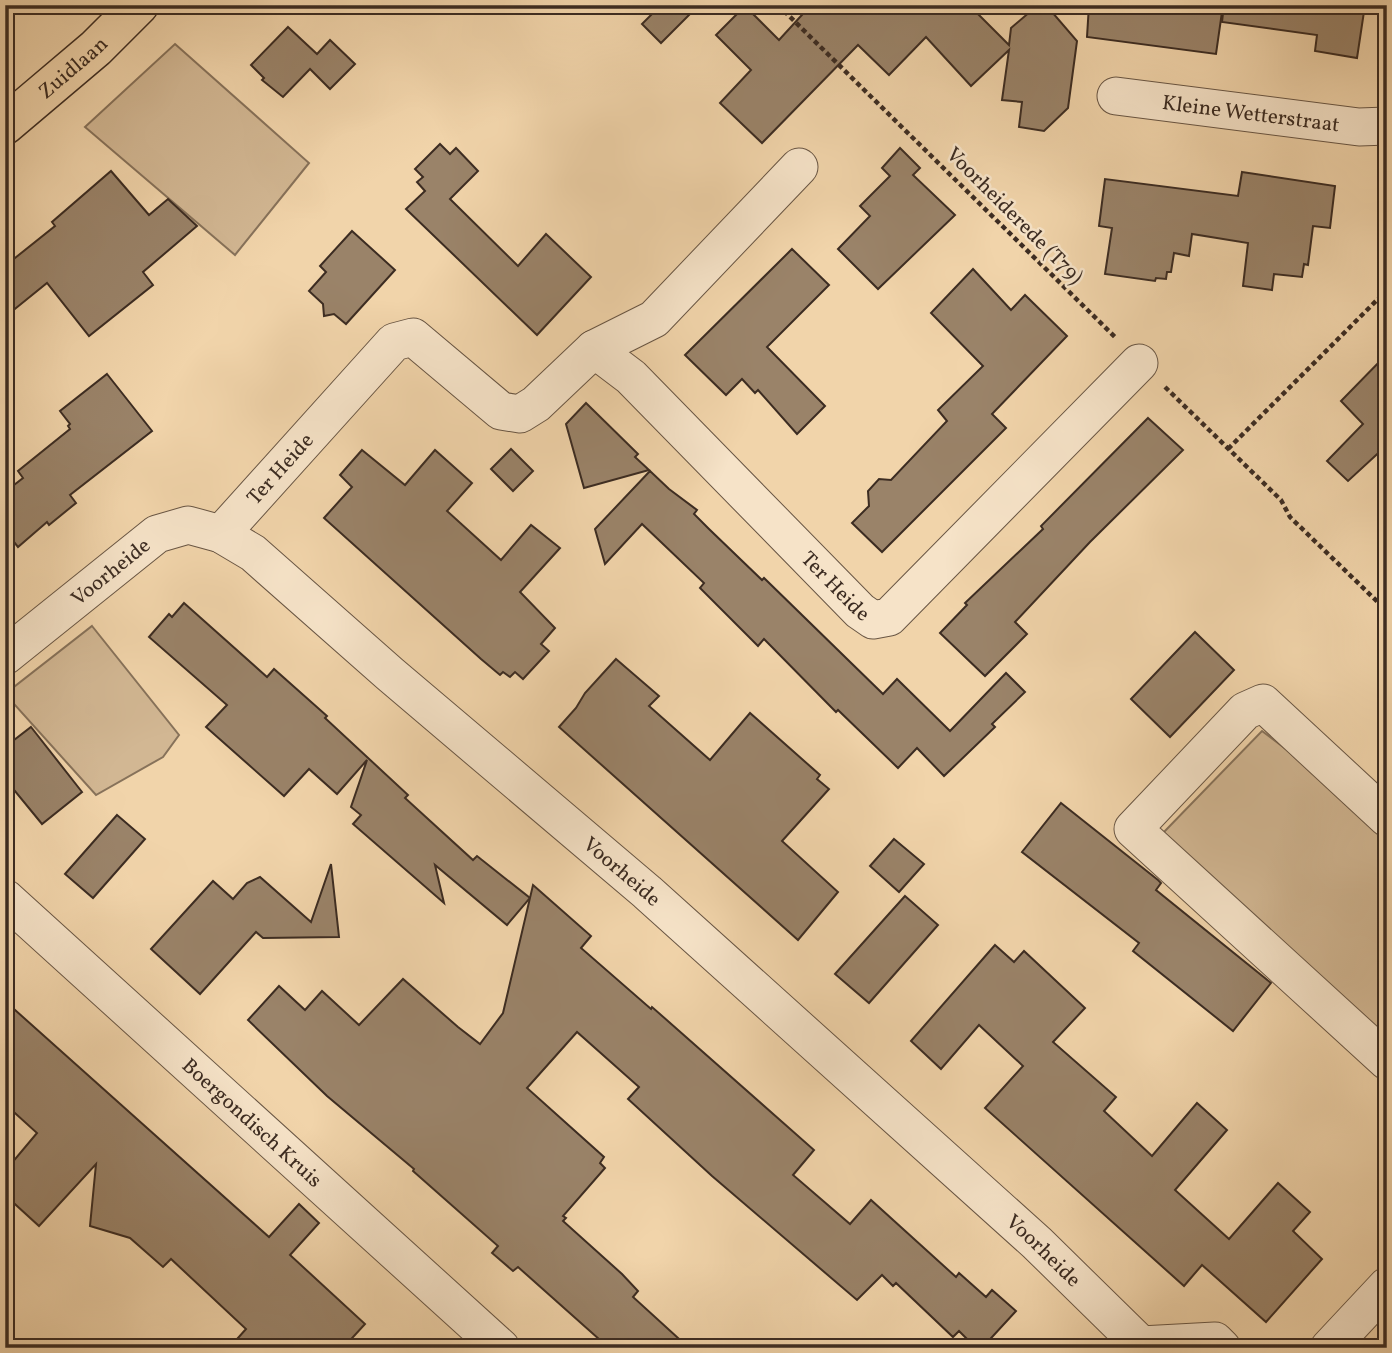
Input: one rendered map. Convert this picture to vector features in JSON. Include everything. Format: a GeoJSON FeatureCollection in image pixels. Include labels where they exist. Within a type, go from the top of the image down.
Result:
{"type":"FeatureCollection","features":[{"type":"Feature","properties":{"kind":"main road","name":"Zuidlaan"},"geometry":{"type":"LineString","coordinates":[[5,125],[96,48],[139,5]]}},
{"type":"Feature","properties":{"kind":"street","name":"Kleine Wetterstraat"},"geometry":{"type":"LineString","coordinates":[[1116,96],[1359,127],[1387,125]]}},
{"type":"Feature","properties":{"kind":"street","name":"Ter Heide"},"geometry":{"type":"LineString","coordinates":[[221,534],[394,342],[412,337],[501,411],[520,414],[536,404],[594,349],[654,319],[799,167]]}},
{"type":"Feature","properties":{"kind":"street","name":"Ter Heide"},"geometry":{"type":"LineString","coordinates":[[594,349],[631,377],[860,611],[873,621],[889,617],[1139,363]]}},
{"type":"Feature","properties":{"kind":"street","name":"Voorheide"},"geometry":{"type":"LineString","coordinates":[[5,656],[157,534],[188,525],[221,534],[253,553],[390,674],[647,892],[1037,1243],[1141,1346],[1215,1341],[1222,1348]]}},
{"type":"Feature","properties":{"kind":"street"},"geometry":{"type":"LineString","coordinates":[[1387,818],[1263,703],[1245,710],[1133,829],[1387,1062]]}},
{"type":"Feature","properties":{"kind":"street","name":"Boergondisch Kruis"},"geometry":{"type":"LineString","coordinates":[[5,898],[491,1343]]}},
{"type":"Feature","properties":{"kind":"street"},"geometry":{"type":"LineString","coordinates":[[1329,1348],[1387,1286]]}},
{"type":"Feature","properties":{"kind":"path","name":"Voorheiderede (T79)"},"geometry":{"type":"LineString","coordinates":[[778,5],[1100,320],[1139,363],[1282,500],[1290,517],[1387,611]]}},
{"type":"Feature","properties":{"kind":"path"},"geometry":{"type":"LineString","coordinates":[[1228,449],[1387,290]]}},
{"type":"Feature","properties":{"kind":"shaded area"},"geometry":{"type":"Polygon","coordinates":[[[175,44],[309,163],[235,255],[85,127],[175,44]]]}},
{"type":"Feature","properties":{"kind":"shaded area"},"geometry":{"type":"Polygon","coordinates":[[[92,626],[179,735],[163,757],[96,795],[5,694],[92,626]]]}},
{"type":"Feature","properties":{"kind":"shaded area"},"geometry":{"type":"Polygon","coordinates":[[[1262,731],[1287,750],[1387,842],[1387,1045],[1163,833],[1262,731]]]}},
{"type":"Feature","properties":{"kind":"building"},"geometry":{"type":"Polygon","coordinates":[[[661,5],[699,5],[661,43],[642,24],[661,5]]]}},
{"type":"Feature","properties":{"kind":"building"},"geometry":{"type":"Polygon","coordinates":[[[811,5],[969,5],[1009,45],[1011,28],[1038,5],[1046,5],[1077,41],[1068,108],[1044,131],[1019,127],[1022,102],[1002,100],[1009,50],[971,86],[926,37],[889,75],[858,45],[762,143],[720,103],[751,70],[716,35],[745,6],[779,40],[811,5]]]}},
{"type":"Feature","properties":{"kind":"building"},"geometry":{"type":"Polygon","coordinates":[[[1089,5],[1223,5],[1216,54],[1087,37],[1089,5]]]}},
{"type":"Feature","properties":{"kind":"building"},"geometry":{"type":"Polygon","coordinates":[[[1224,5],[1365,5],[1357,58],[1315,51],[1317,35],[1222,22],[1224,5]]]}},
{"type":"Feature","properties":{"kind":"building"},"geometry":{"type":"Polygon","coordinates":[[[288,27],[317,54],[330,40],[355,64],[330,89],[310,69],[283,97],[262,80],[264,78],[251,65],[288,27]]]}},
{"type":"Feature","properties":{"kind":"building"},"geometry":{"type":"Polygon","coordinates":[[[440,144],[450,154],[456,148],[478,171],[450,199],[518,266],[546,234],[591,277],[537,335],[406,209],[425,191],[417,182],[423,177],[415,169],[440,144]]]}},
{"type":"Feature","properties":{"kind":"building"},"geometry":{"type":"Polygon","coordinates":[[[900,148],[920,168],[913,175],[955,215],[878,289],[838,249],[870,216],[860,206],[890,176],[882,168],[900,148]]]}},
{"type":"Feature","properties":{"kind":"building"},"geometry":{"type":"Polygon","coordinates":[[[111,171],[149,215],[168,199],[197,226],[143,272],[153,285],[89,336],[47,283],[5,317],[5,266],[55,226],[52,222],[111,171]]]}},
{"type":"Feature","properties":{"kind":"building"},"geometry":{"type":"Polygon","coordinates":[[[1242,172],[1335,186],[1330,228],[1313,226],[1308,265],[1304,264],[1302,277],[1274,274],[1272,290],[1243,286],[1248,243],[1192,234],[1189,256],[1174,253],[1171,272],[1167,272],[1166,279],[1156,278],[1155,281],[1105,274],[1112,228],[1099,226],[1105,179],[1238,196],[1242,172]]]}},
{"type":"Feature","properties":{"kind":"building"},"geometry":{"type":"Polygon","coordinates":[[[352,231],[395,270],[346,324],[334,314],[324,316],[323,304],[309,291],[326,272],[320,266],[352,231]]]}},
{"type":"Feature","properties":{"kind":"building"},"geometry":{"type":"Polygon","coordinates":[[[792,249],[829,285],[767,347],[825,406],[797,434],[758,390],[755,393],[742,379],[726,395],[685,355],[792,249]]]}},
{"type":"Feature","properties":{"kind":"building"},"geometry":{"type":"Polygon","coordinates":[[[973,269],[1011,310],[1025,295],[1067,336],[992,414],[1006,428],[882,552],[852,523],[869,506],[868,491],[879,479],[891,480],[947,421],[938,410],[983,366],[931,313],[973,269]]]}},
{"type":"Feature","properties":{"kind":"building"},"geometry":{"type":"Polygon","coordinates":[[[1387,354],[1387,445],[1348,481],[1327,461],[1363,424],[1341,401],[1387,354]]]}},
{"type":"Feature","properties":{"kind":"building"},"geometry":{"type":"Polygon","coordinates":[[[107,374],[152,431],[70,495],[76,503],[49,525],[47,522],[18,547],[5,531],[5,492],[23,478],[18,471],[70,429],[70,424],[60,411],[107,374]]]}},
{"type":"Feature","properties":{"kind":"building"},"geometry":{"type":"Polygon","coordinates":[[[586,403],[638,454],[635,457],[649,470],[584,488],[566,424],[586,403]]]}},
{"type":"Feature","properties":{"kind":"building"},"geometry":{"type":"Polygon","coordinates":[[[1148,418],[1183,450],[1090,542],[1015,622],[1027,634],[985,676],[940,633],[967,605],[965,603],[1043,529],[1041,526],[1148,418]]]}},
{"type":"Feature","properties":{"kind":"building"},"geometry":{"type":"Polygon","coordinates":[[[511,449],[533,471],[513,491],[491,469],[511,449]]]}},
{"type":"Feature","properties":{"kind":"building"},"geometry":{"type":"Polygon","coordinates":[[[362,450],[405,485],[435,450],[472,483],[447,511],[501,560],[531,525],[560,548],[520,592],[555,628],[541,644],[549,651],[523,679],[515,672],[510,677],[503,672],[500,675],[324,518],[352,487],[340,475],[362,450]]]}},
{"type":"Feature","properties":{"kind":"building"},"geometry":{"type":"Polygon","coordinates":[[[650,471],[697,510],[694,514],[709,529],[762,580],[764,578],[883,694],[897,679],[950,731],[1006,673],[1025,692],[992,724],[995,727],[944,776],[917,748],[898,768],[838,710],[836,712],[764,639],[758,646],[700,588],[704,583],[642,524],[605,564],[595,529],[650,471]]]}},
{"type":"Feature","properties":{"kind":"building"},"geometry":{"type":"Polygon","coordinates":[[[184,603],[267,677],[274,669],[327,716],[325,718],[408,795],[405,798],[473,860],[477,856],[530,898],[507,925],[435,865],[444,903],[353,824],[361,815],[351,807],[367,760],[337,794],[309,769],[284,796],[206,727],[227,705],[149,637],[169,614],[172,617],[184,603]]]}},
{"type":"Feature","properties":{"kind":"building"},"geometry":{"type":"Polygon","coordinates":[[[1195,632],[1234,670],[1170,737],[1131,699],[1195,632]]]}},
{"type":"Feature","properties":{"kind":"building"},"geometry":{"type":"Polygon","coordinates":[[[616,659],[659,696],[649,706],[710,760],[750,713],[820,775],[817,779],[829,789],[782,841],[838,892],[798,940],[559,727],[616,659]]]}},
{"type":"Feature","properties":{"kind":"building"},"geometry":{"type":"Polygon","coordinates":[[[31,727],[82,792],[42,824],[5,779],[5,747],[31,727]]]}},
{"type":"Feature","properties":{"kind":"building"},"geometry":{"type":"Polygon","coordinates":[[[1061,803],[1158,880],[1161,883],[1156,890],[1271,983],[1233,1031],[1133,951],[1139,943],[1022,852],[1061,803]]]}},
{"type":"Feature","properties":{"kind":"building"},"geometry":{"type":"Polygon","coordinates":[[[117,815],[145,839],[93,898],[65,874],[117,815]]]}},
{"type":"Feature","properties":{"kind":"building"},"geometry":{"type":"Polygon","coordinates":[[[894,839],[924,864],[899,892],[870,866],[894,839]]]}},
{"type":"Feature","properties":{"kind":"building"},"geometry":{"type":"Polygon","coordinates":[[[331,864],[339,937],[263,938],[256,932],[200,994],[151,949],[213,881],[233,899],[247,883],[260,877],[311,922],[331,864]]]}},
{"type":"Feature","properties":{"kind":"building"},"geometry":{"type":"Polygon","coordinates":[[[533,885],[591,936],[581,948],[814,1150],[793,1175],[850,1224],[871,1200],[956,1277],[959,1273],[986,1297],[992,1290],[1016,1311],[982,1348],[976,1348],[959,1331],[953,1337],[896,1283],[893,1286],[882,1275],[857,1300],[712,1176],[628,1099],[639,1087],[577,1032],[527,1088],[604,1157],[600,1163],[605,1168],[563,1216],[566,1218],[563,1221],[622,1274],[638,1291],[633,1297],[689,1348],[609,1348],[518,1267],[513,1271],[492,1253],[498,1246],[413,1171],[414,1169],[327,1096],[248,1020],[279,986],[305,1010],[322,991],[359,1025],[403,979],[480,1044],[503,1013],[533,885]]]}},
{"type":"Feature","properties":{"kind":"building"},"geometry":{"type":"Polygon","coordinates":[[[905,896],[938,925],[869,1003],[835,974],[905,896]]]}},
{"type":"Feature","properties":{"kind":"building"},"geometry":{"type":"Polygon","coordinates":[[[995,945],[1014,962],[1024,951],[1085,1008],[1053,1042],[1116,1097],[1104,1111],[1152,1156],[1197,1103],[1227,1130],[1175,1190],[1229,1239],[1278,1183],[1310,1212],[1293,1231],[1322,1259],[1266,1322],[1202,1265],[1184,1286],[985,1108],[1023,1066],[979,1025],[941,1069],[911,1041],[995,945]]]}},
{"type":"Feature","properties":{"kind":"building"},"geometry":{"type":"Polygon","coordinates":[[[5,1001],[269,1237],[299,1204],[319,1223],[290,1255],[365,1324],[343,1348],[229,1348],[246,1329],[171,1259],[163,1267],[130,1238],[90,1226],[96,1164],[39,1226],[5,1195],[5,1171],[37,1133],[5,1104],[5,1001]]]}}]}
